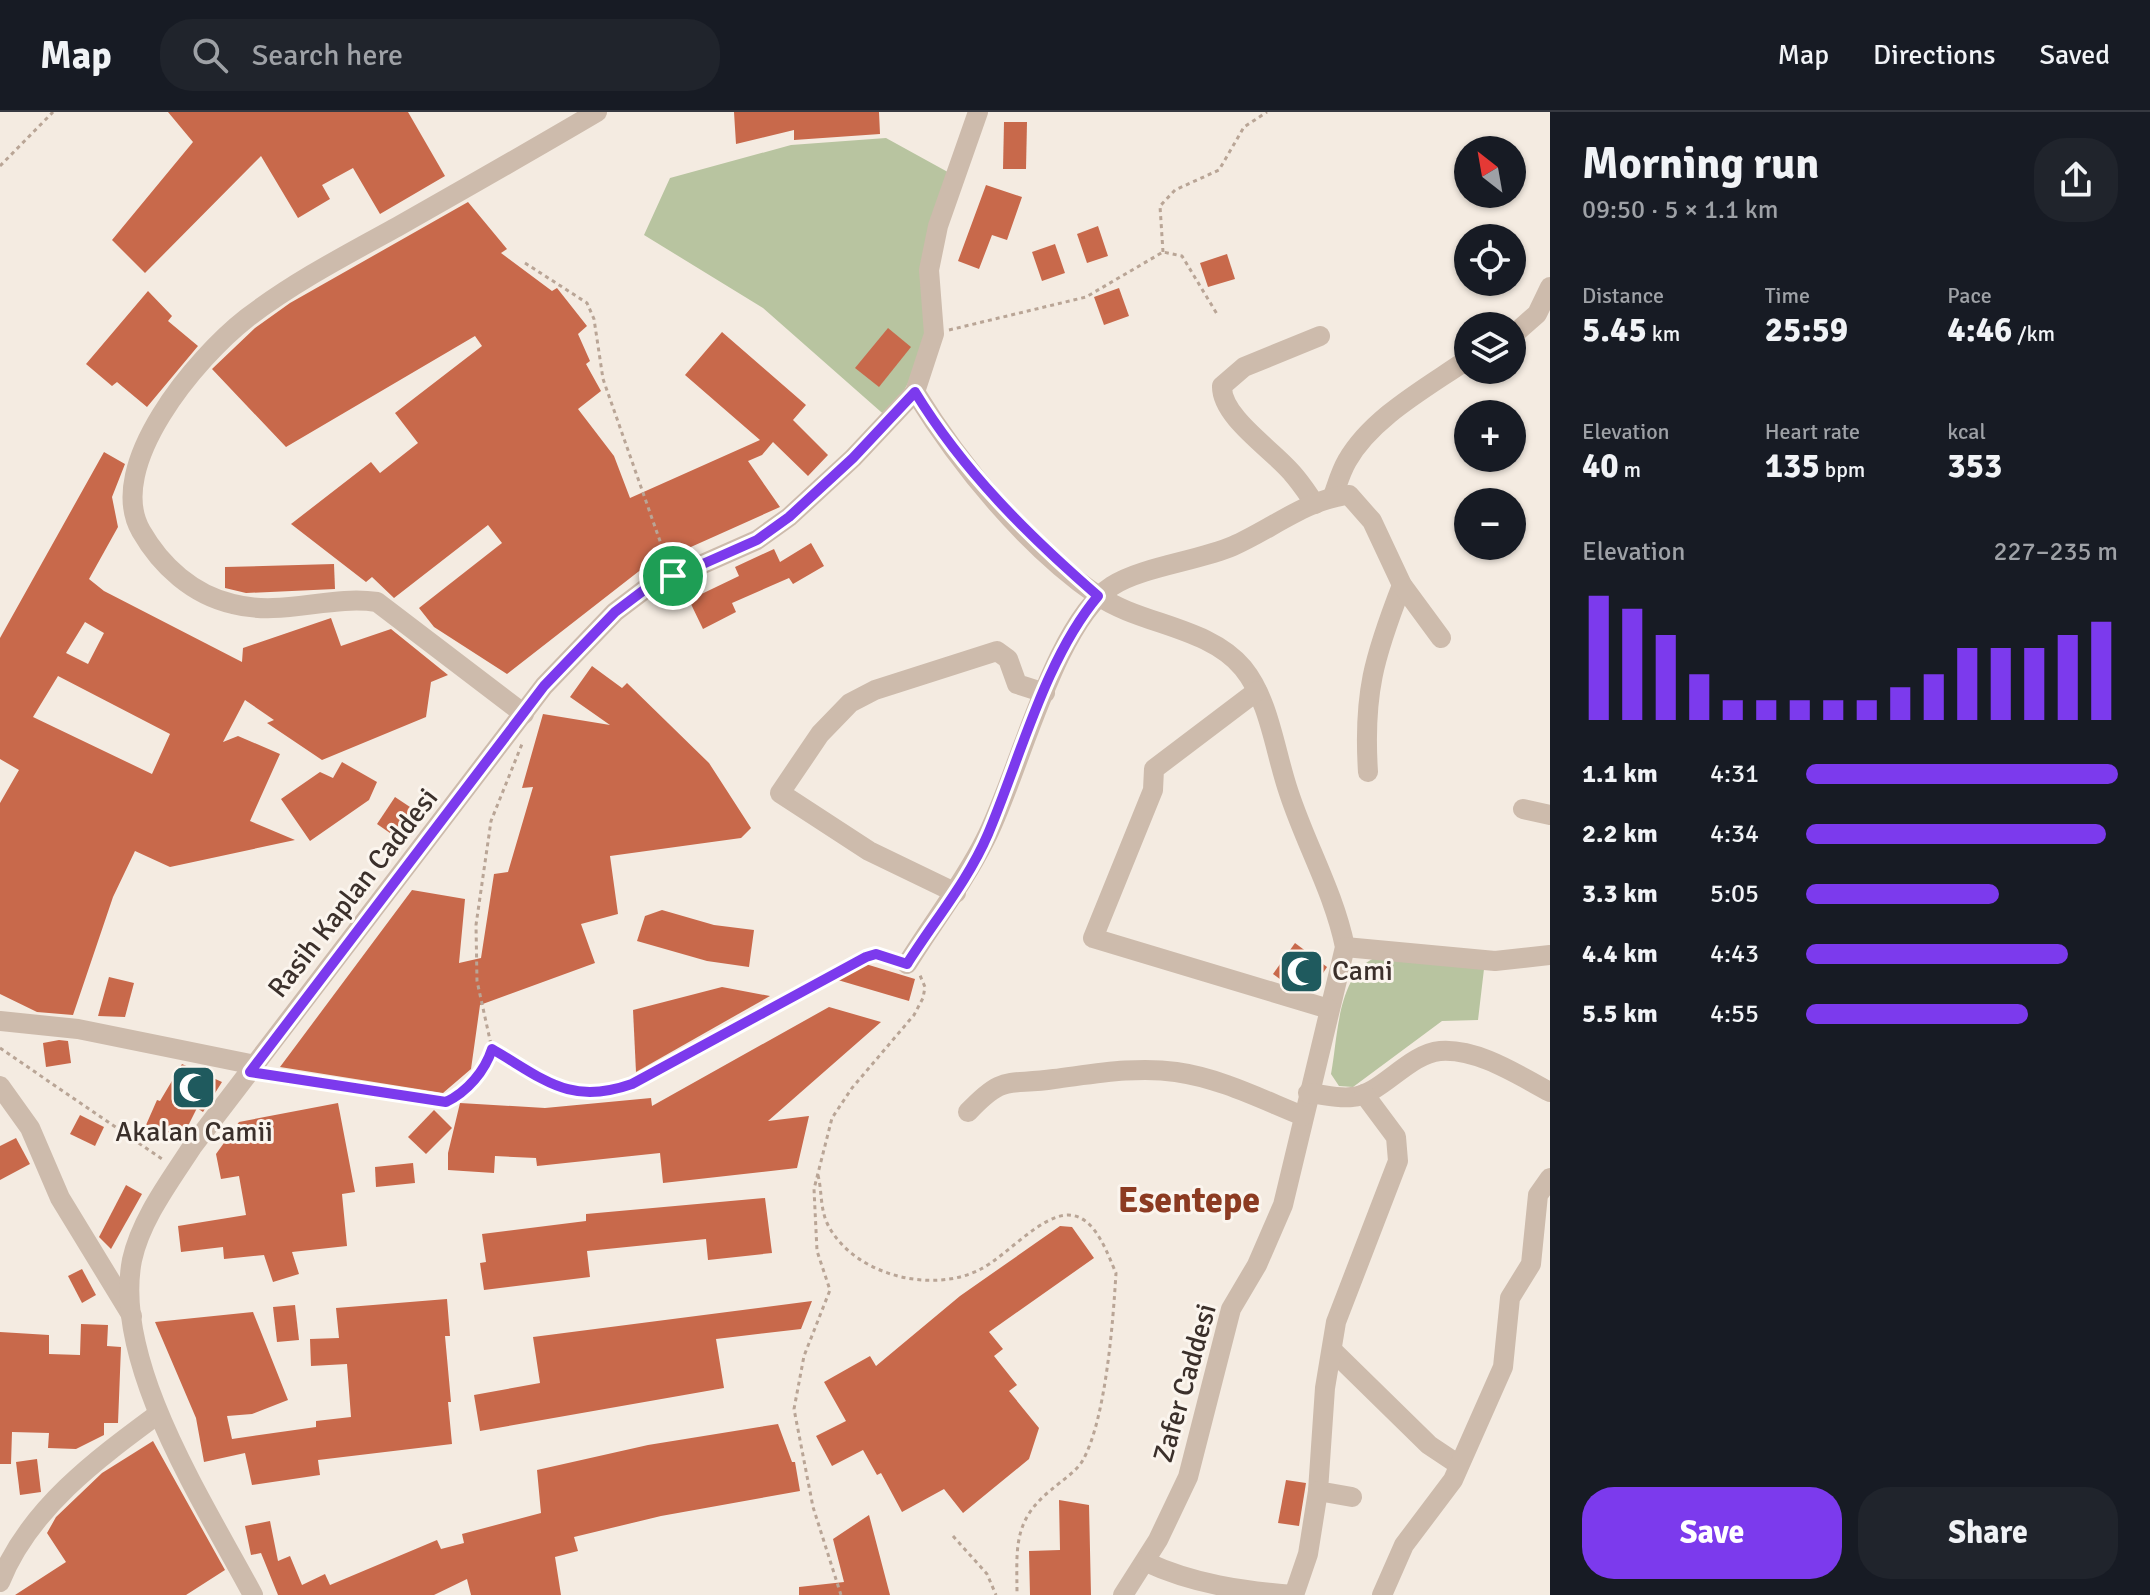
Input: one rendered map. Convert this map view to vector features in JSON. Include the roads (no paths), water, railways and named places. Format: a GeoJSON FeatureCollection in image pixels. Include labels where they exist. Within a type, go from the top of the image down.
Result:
{"type":"FeatureCollection","features":[{"type":"Feature","properties":{"kind":"street"},"geometry":{"type":"LineString","coordinates":[[524,714],[377,602],[353,600],[275,609],[233,604],[190,587],[150,548],[135,521],[130,499],[134,474],[149,436],[180,389],[245,320],[298,282],[597,112]]}},
{"type":"Feature","properties":{"kind":"street","name":"Rasih Kaplan Caddesi"},"geometry":{"type":"LineString","coordinates":[[253,1595],[158,1414],[132,1316],[132,1260],[154,1206],[252,1069],[544,686],[615,612],[644,590],[757,540],[789,517],[853,458],[915,392],[934,334],[929,270],[938,226],[978,112]]}},
{"type":"Feature","properties":{"kind":"street"},"geometry":{"type":"LineString","coordinates":[[1526,324],[1537,314],[1550,287]]}},
{"type":"Feature","properties":{"kind":"street"},"geometry":{"type":"LineString","coordinates":[[1320,336],[1244,367],[1222,386],[1222,394],[1230,409],[1291,472],[1324,500]]}},
{"type":"Feature","properties":{"kind":"street"},"geometry":{"type":"LineString","coordinates":[[1324,500],[1358,445],[1410,400],[1454,369]]}},
{"type":"Feature","properties":{"kind":"street"},"geometry":{"type":"LineString","coordinates":[[915,392],[979,482],[1026,533],[1098,596],[1226,651],[1243,668],[1257,691],[1289,795],[1339,917],[1345,947],[1495,961],[1550,955]]}},
{"type":"Feature","properties":{"kind":"street"},"geometry":{"type":"LineString","coordinates":[[907,964],[956,893],[987,838],[1045,693],[1081,617],[1098,596],[1114,584],[1230,547],[1324,500],[1349,495],[1360,503],[1372,521],[1402,585],[1441,638]]}},
{"type":"Feature","properties":{"kind":"street"},"geometry":{"type":"LineString","coordinates":[[1368,772],[1370,681],[1375,655],[1402,585]]}},
{"type":"Feature","properties":{"kind":"street"},"geometry":{"type":"LineString","coordinates":[[956,893],[861,846],[780,793],[829,723],[850,703],[875,690],[997,651],[1008,659],[1017,684],[1045,693]]}},
{"type":"Feature","properties":{"kind":"street"},"geometry":{"type":"LineString","coordinates":[[1257,691],[1154,769],[1153,790],[1093,938],[1329,1009]]}},
{"type":"Feature","properties":{"kind":"street"},"geometry":{"type":"LineString","coordinates":[[1523,809],[1550,815]]}},
{"type":"Feature","properties":{"kind":"street","name":"Zafer Caddesi"},"geometry":{"type":"LineString","coordinates":[[1123,1595],[1146,1562],[1188,1477],[1231,1309],[1257,1265],[1283,1205],[1345,947]]}},
{"type":"Feature","properties":{"kind":"street"},"geometry":{"type":"LineString","coordinates":[[0,1021],[78,1029],[252,1069]]}},
{"type":"Feature","properties":{"kind":"street"},"geometry":{"type":"LineString","coordinates":[[1308,1093],[1353,1098],[1435,1051],[1470,1054],[1550,1092]]}},
{"type":"Feature","properties":{"kind":"street"},"geometry":{"type":"LineString","coordinates":[[968,1112],[987,1092],[1014,1079],[1049,1080],[1110,1071],[1176,1072],[1233,1088],[1303,1116]]}},
{"type":"Feature","properties":{"kind":"street"},"geometry":{"type":"LineString","coordinates":[[0,1086],[30,1128],[60,1198],[132,1316]]}},
{"type":"Feature","properties":{"kind":"street"},"geometry":{"type":"LineString","coordinates":[[1146,1562],[1174,1575],[1246,1591],[1294,1595],[1308,1554],[1318,1491],[1325,1388],[1334,1352],[1336,1322],[1398,1161],[1396,1137],[1364,1094]]}},
{"type":"Feature","properties":{"kind":"street"},"geometry":{"type":"LineString","coordinates":[[1382,1595],[1404,1545],[1453,1480],[1503,1367],[1510,1298],[1531,1264],[1538,1195],[1550,1178]]}},
{"type":"Feature","properties":{"kind":"street"},"geometry":{"type":"LineString","coordinates":[[1334,1352],[1420,1436],[1459,1465]]}},
{"type":"Feature","properties":{"kind":"street"},"geometry":{"type":"LineString","coordinates":[[0,1582],[6,1566],[39,1519],[78,1475],[158,1414]]}},
{"type":"Feature","properties":{"kind":"street"},"geometry":{"type":"LineString","coordinates":[[1318,1491],[1352,1497]]}},
{"type":"Feature","properties":{"kind":"place","name":"Cami"},"geometry":{"type":"Point","coordinates":[1301,971]}},
{"type":"Feature","properties":{"kind":"place","name":"Akalan Camii"},"geometry":{"type":"Point","coordinates":[194,1087]}},
{"type":"Feature","properties":{"kind":"district","name":"Esentepe"},"geometry":{"type":"Point","coordinates":[1189,1200]}}]}
